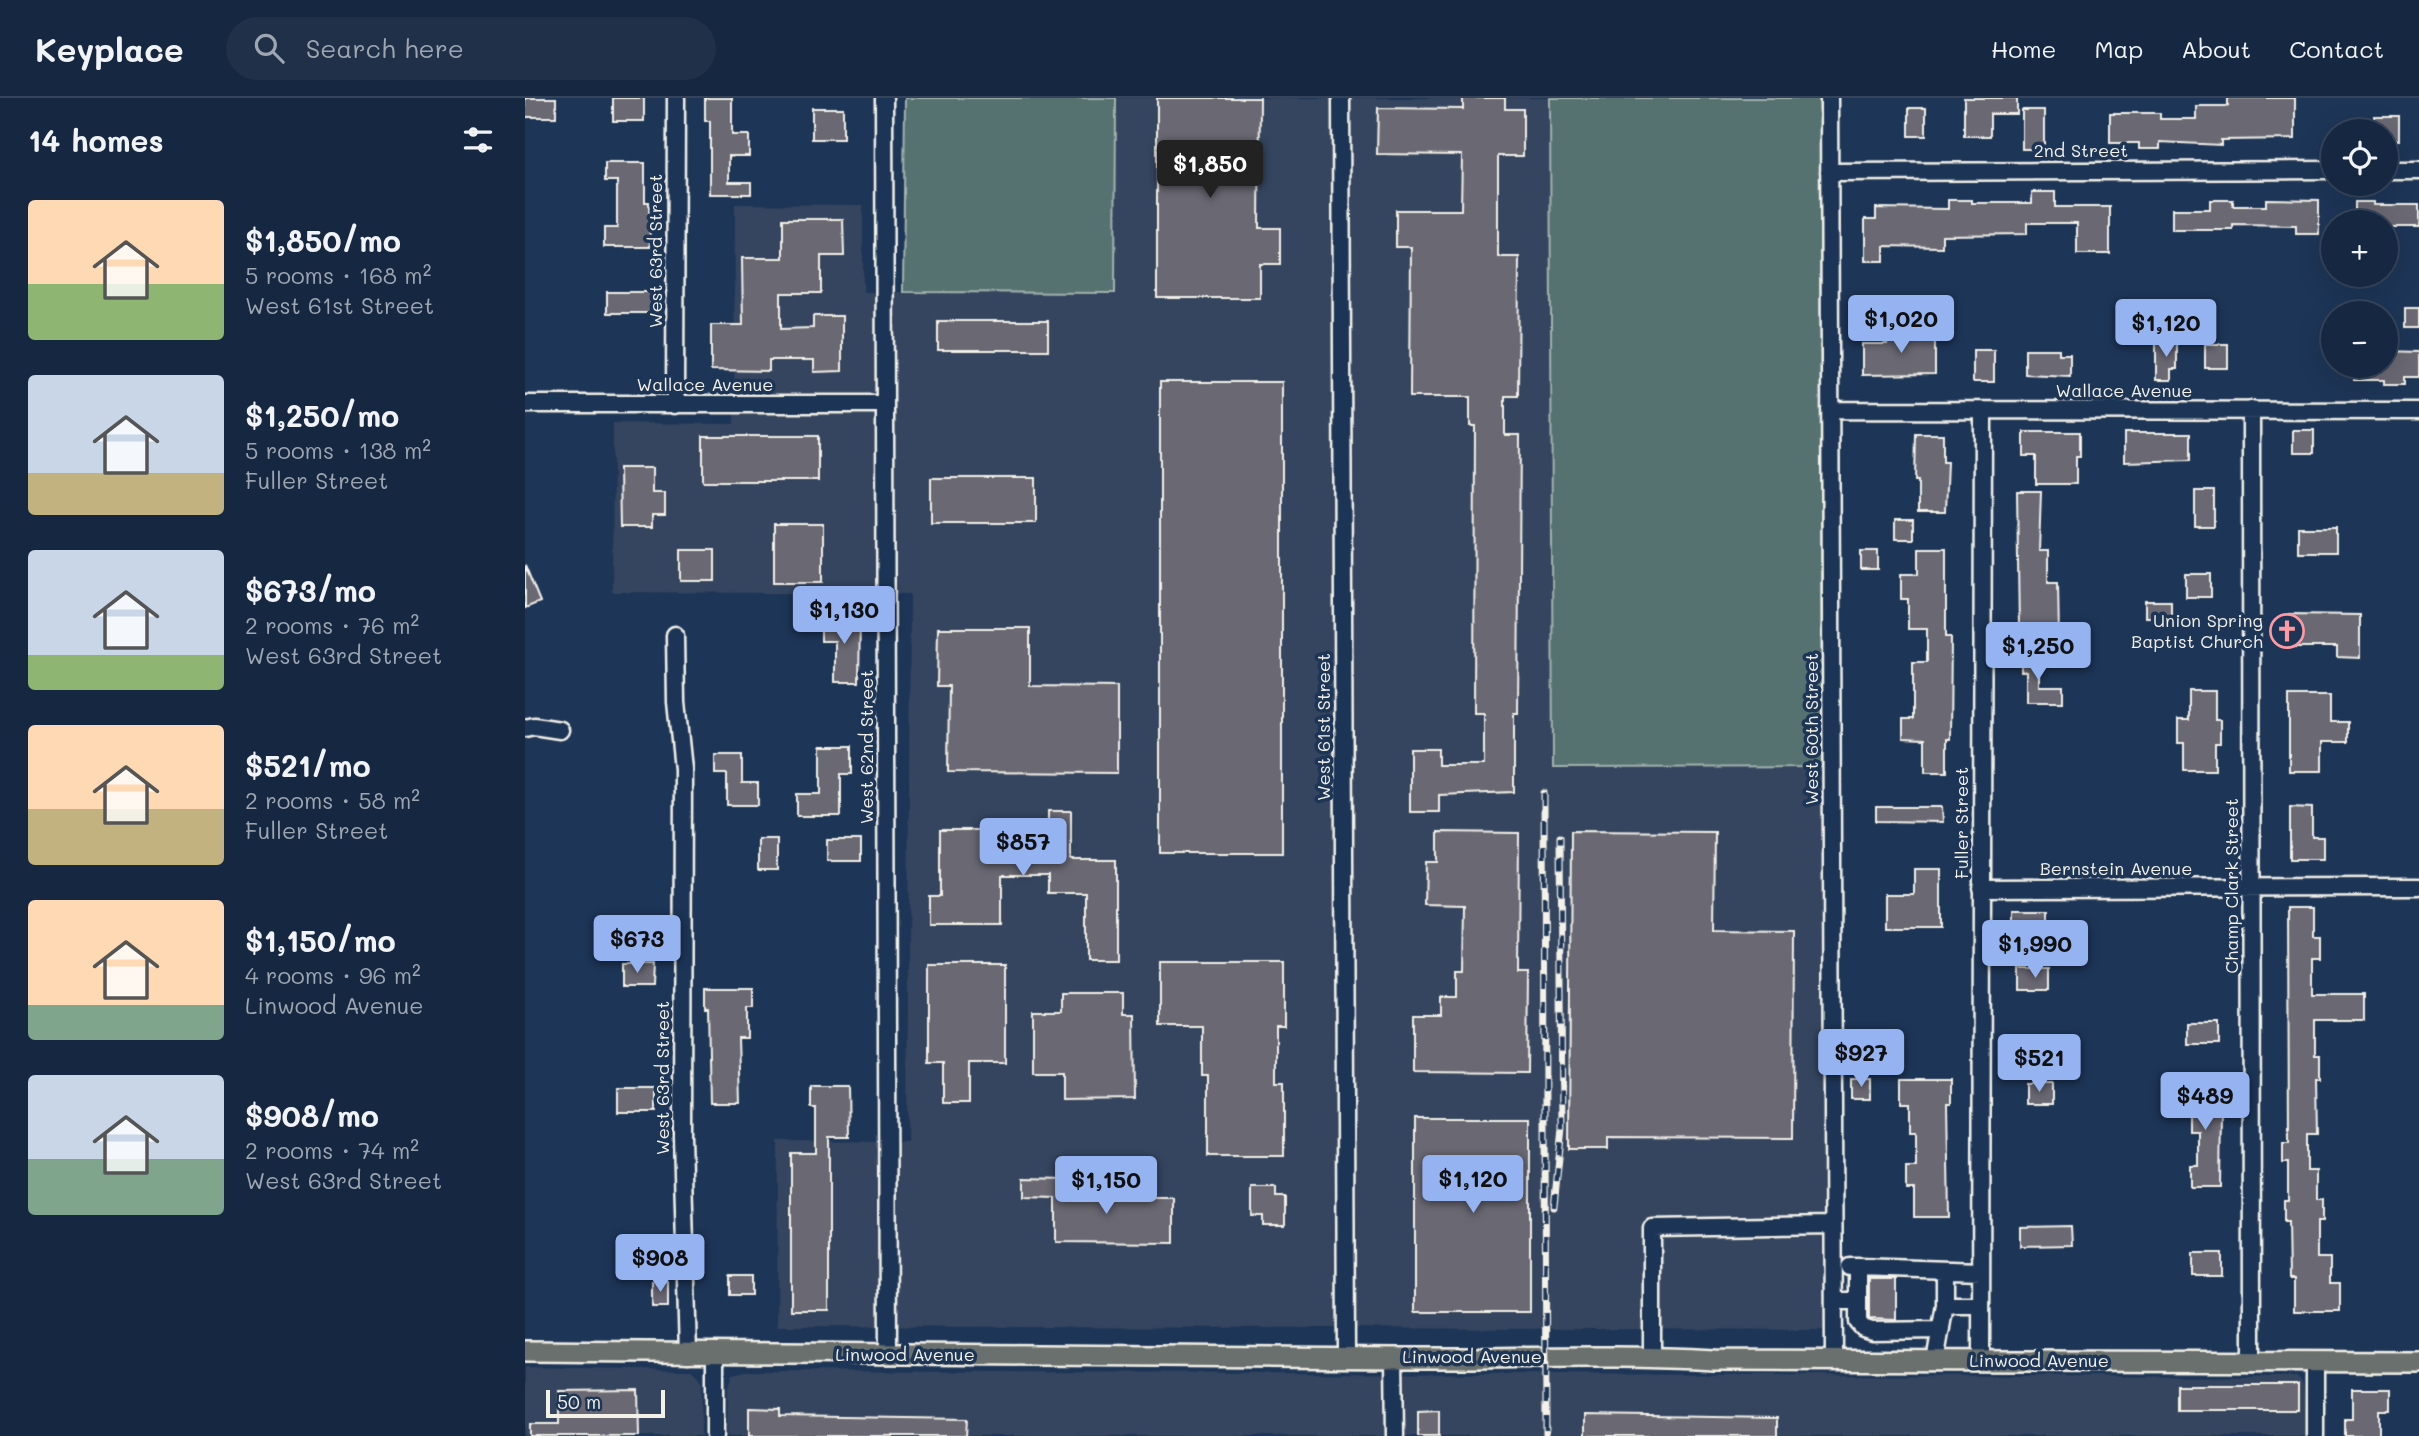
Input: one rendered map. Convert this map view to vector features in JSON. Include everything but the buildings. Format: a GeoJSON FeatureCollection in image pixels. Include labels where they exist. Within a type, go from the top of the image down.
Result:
{"type":"FeatureCollection","features":[{"type":"Feature","properties":{"kind":"main road","name":"Linwood Avenue"},"geometry":{"type":"LineString","coordinates":[[525,1351],[2419,1362]]}},
{"type":"Feature","properties":{"kind":"street","name":"West 63rd Street"},"geometry":{"type":"LineString","coordinates":[[675,405],[676,98]]}},
{"type":"Feature","properties":{"kind":"street","name":"West 62nd Street"},"geometry":{"type":"LineString","coordinates":[[884,98],[888,1355]]}},
{"type":"Feature","properties":{"kind":"street","name":"West 61st Street"},"geometry":{"type":"LineString","coordinates":[[1341,98],[1346,1356]]}},
{"type":"Feature","properties":{"kind":"street","name":"West 60th Street"},"geometry":{"type":"LineString","coordinates":[[1829,98],[1833,1360]]}},
{"type":"Feature","properties":{"kind":"street","name":"2nd Street"},"geometry":{"type":"LineString","coordinates":[[1829,172],[2321,170]]}},
{"type":"Feature","properties":{"kind":"street"},"geometry":{"type":"LineString","coordinates":[[2398,170],[2419,170]]}},
{"type":"Feature","properties":{"kind":"street","name":"Wallace Avenue"},"geometry":{"type":"LineString","coordinates":[[525,404],[885,404]]}},
{"type":"Feature","properties":{"kind":"street","name":"Wallace Avenue"},"geometry":{"type":"LineString","coordinates":[[1830,410],[2419,411]]}},
{"type":"Feature","properties":{"kind":"street","name":"Champ Clark Street"},"geometry":{"type":"LineString","coordinates":[[2251,410],[2252,1363]]}},
{"type":"Feature","properties":{"kind":"street","name":"Fuller Street"},"geometry":{"type":"LineString","coordinates":[[1981,1361],[1983,411]]}},
{"type":"Feature","properties":{"kind":"street","name":"West 63rd Street"},"geometry":{"type":"LineString","coordinates":[[675,635],[675,702],[683,769],[682,1136],[688,1354]]}},
{"type":"Feature","properties":{"kind":"street"},"geometry":{"type":"LineString","coordinates":[[525,727],[559,730]]}},
{"type":"Feature","properties":{"kind":"street","name":"Bernstein Avenue"},"geometry":{"type":"LineString","coordinates":[[1981,887],[2419,887]]}},
{"type":"Feature","properties":{"kind":"street"},"geometry":{"type":"LineString","coordinates":[[1652,1357],[1652,1228],[1833,1225]]}},
{"type":"Feature","properties":{"kind":"street"},"geometry":{"type":"LineString","coordinates":[[1858,1267],[1858,1322],[1863,1328],[1872,1331],[1941,1331]]}},
{"type":"Feature","properties":{"kind":"street"},"geometry":{"type":"LineString","coordinates":[[1833,1268],[1981,1271]]}},
{"type":"Feature","properties":{"kind":"street"},"geometry":{"type":"LineString","coordinates":[[1935,1361],[1945,1305],[1945,1270]]}},
{"type":"Feature","properties":{"kind":"street"},"geometry":{"type":"LineString","coordinates":[[1834,1301],[1858,1301]]}},
{"type":"Feature","properties":{"kind":"street"},"geometry":{"type":"LineString","coordinates":[[1945,1305],[1981,1305]]}},
{"type":"Feature","properties":{"kind":"street"},"geometry":{"type":"LineString","coordinates":[[715,1353],[715,1436]]}},
{"type":"Feature","properties":{"kind":"street"},"geometry":{"type":"LineString","coordinates":[[1394,1357],[1395,1436]]}},
{"type":"Feature","properties":{"kind":"street"},"geometry":{"type":"LineString","coordinates":[[2315,1363],[2315,1436]]}},
{"type":"Feature","properties":{"kind":"shaded area"},"geometry":{"type":"Polygon","coordinates":[[[1116,98],[1550,98],[1553,768],[1822,767],[1824,1330],[777,1326],[778,1141],[907,1142],[910,594],[612,592],[613,423],[734,424],[735,204],[863,205],[863,292],[1114,293],[1116,98]]]}},
{"type":"Feature","properties":{"kind":"shaded area"},"geometry":{"type":"Polygon","coordinates":[[[525,1367],[691,1370],[702,1382],[701,1436],[525,1436],[525,1367]]]}},
{"type":"Feature","properties":{"kind":"shaded area"},"geometry":{"type":"Polygon","coordinates":[[[745,1371],[2297,1377],[2303,1384],[2307,1436],[727,1436],[728,1389],[733,1374],[745,1371]]]}},
{"type":"Feature","properties":{"kind":"green space"},"geometry":{"type":"Polygon","coordinates":[[[905,98],[1116,98],[1115,293],[903,292],[905,98]]]}},
{"type":"Feature","properties":{"kind":"green space"},"geometry":{"type":"Polygon","coordinates":[[[1550,98],[1820,98],[1822,767],[1553,768],[1550,98]]]}},
{"type":"Feature","properties":{"kind":"railway"},"geometry":{"type":"LineString","coordinates":[[1544,793],[1546,1436]]}},
{"type":"Feature","properties":{"kind":"railway"},"geometry":{"type":"LineString","coordinates":[[1554,1207],[1562,1128],[1560,837]]}},
{"type":"Feature","properties":{"kind":"place","name":"Union Spring Baptist Church"},"geometry":{"type":"Point","coordinates":[2287,631]}}]}
